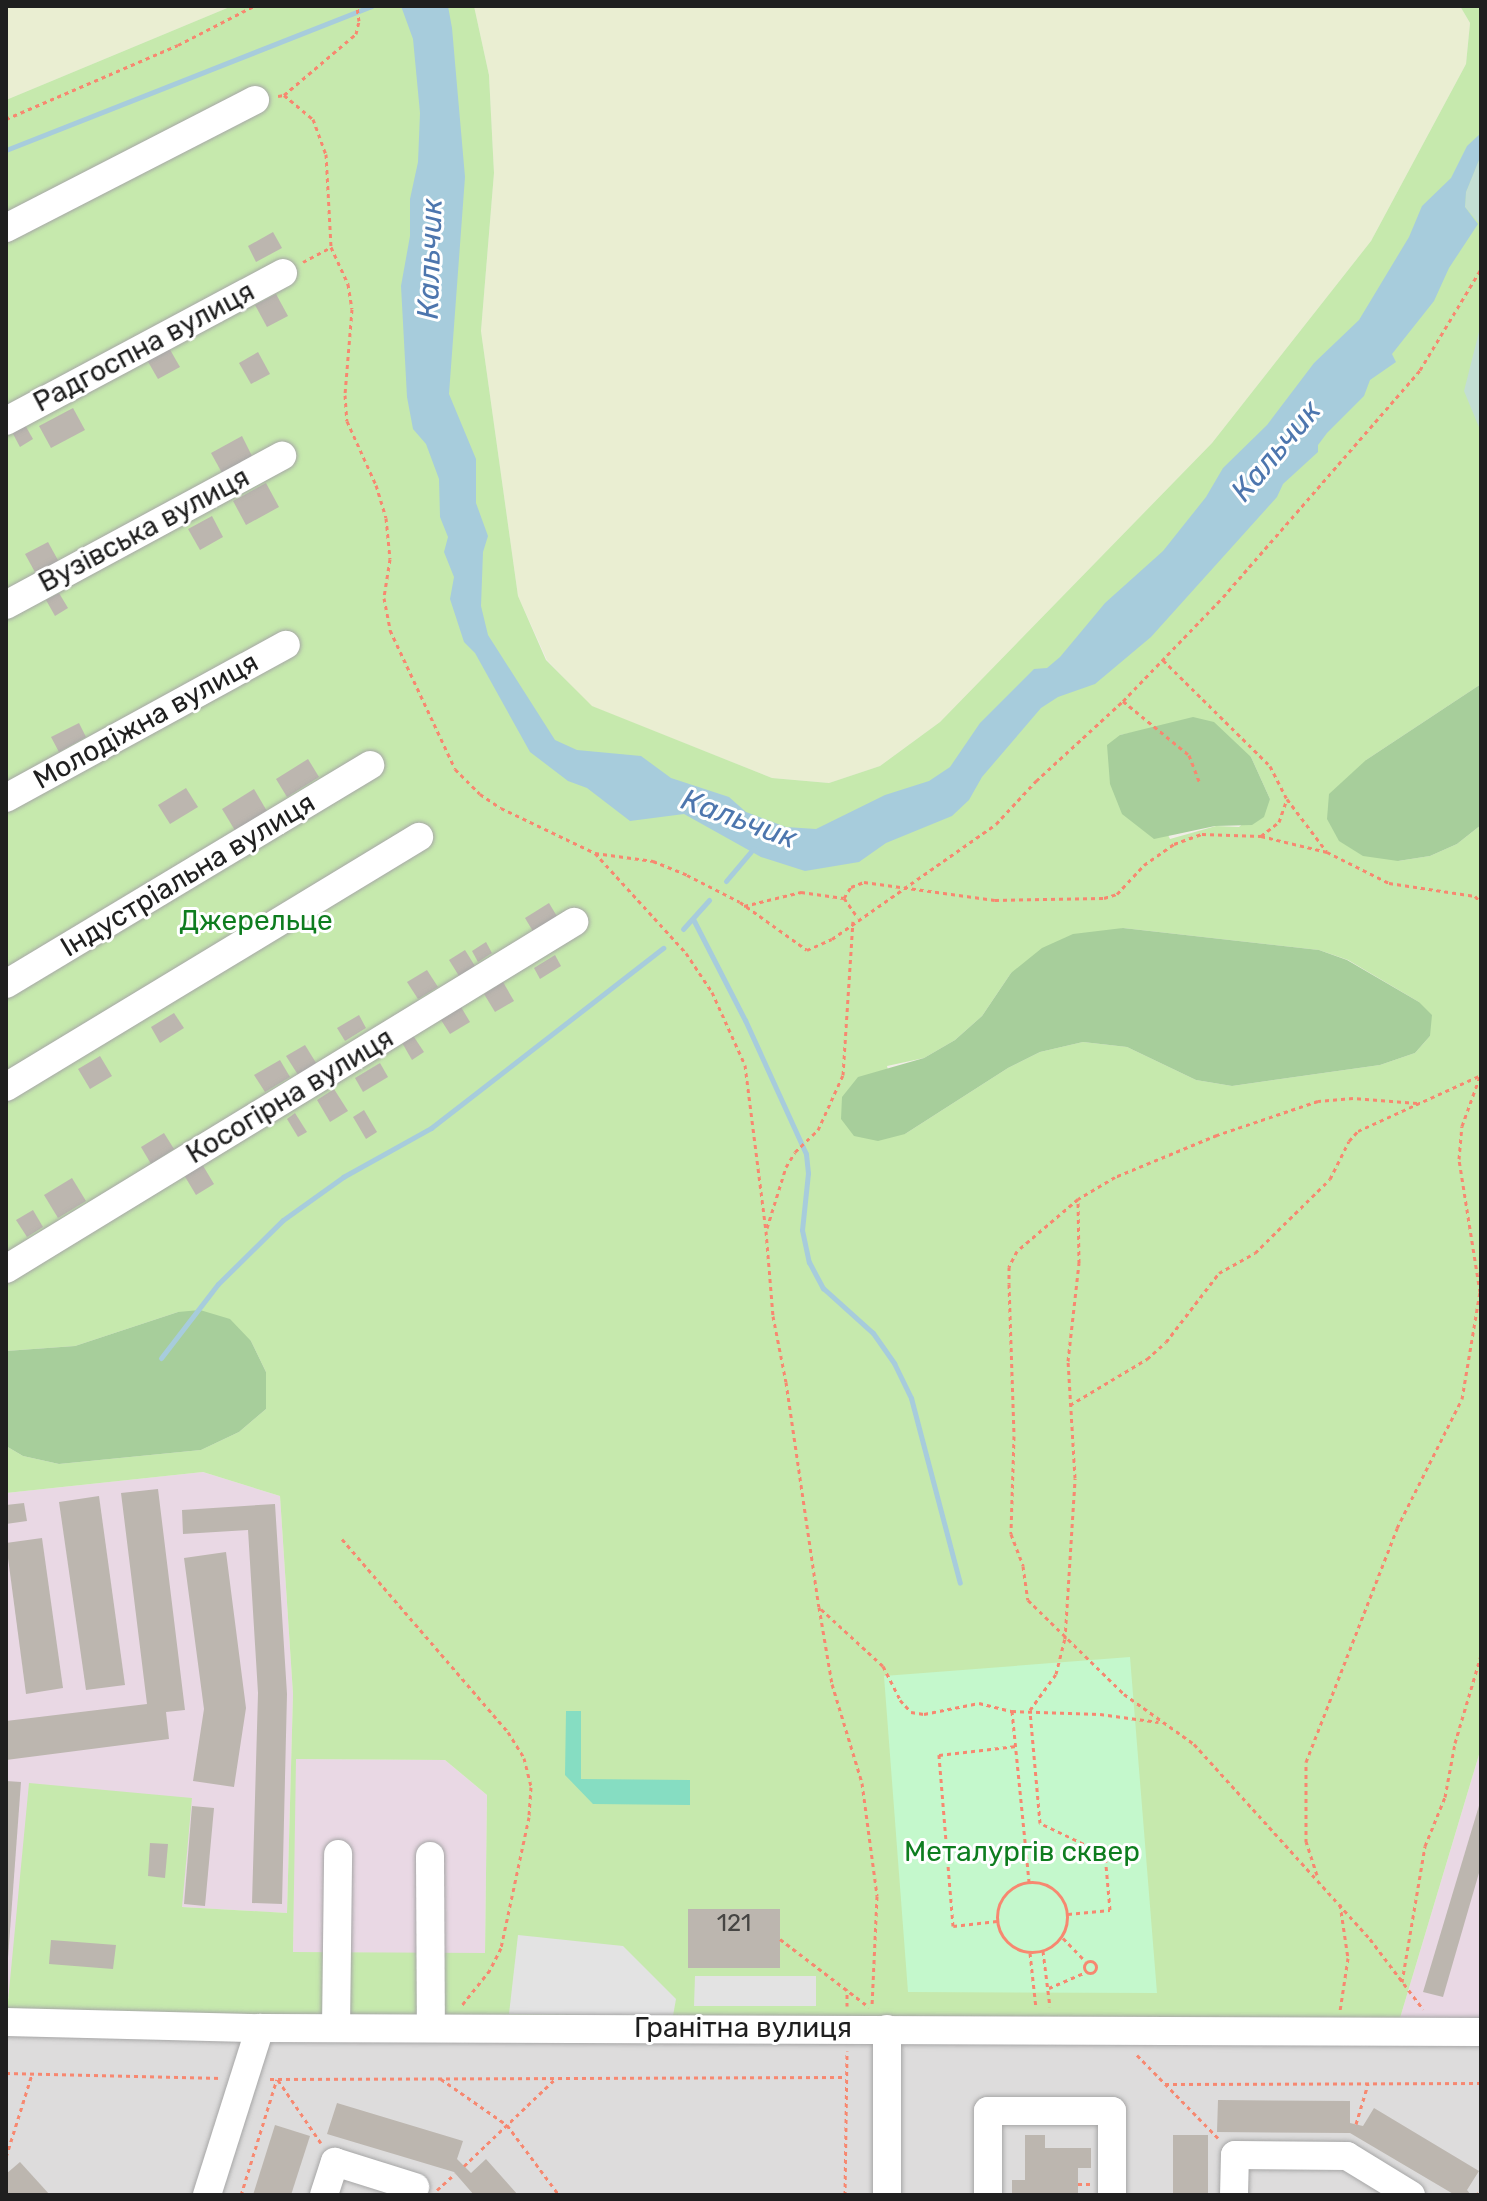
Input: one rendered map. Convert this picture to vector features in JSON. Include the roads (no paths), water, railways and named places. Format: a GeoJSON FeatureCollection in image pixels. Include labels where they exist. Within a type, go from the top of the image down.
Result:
{"type":"FeatureCollection","features":[{"type":"Feature","properties":{"kind":"street"},"geometry":{"type":"LineString","coordinates":[[6,228],[255,100]]}},
{"type":"Feature","properties":{"kind":"street","name":"Радгоспна вулиця"},"geometry":{"type":"LineString","coordinates":[[6,421],[283,273]]}},
{"type":"Feature","properties":{"kind":"street","name":"Вузівська вулиця"},"geometry":{"type":"LineString","coordinates":[[6,605],[282,456]]}},
{"type":"Feature","properties":{"kind":"street","name":"Молодіжна вулиця"},"geometry":{"type":"LineString","coordinates":[[6,798],[286,645]]}},
{"type":"Feature","properties":{"kind":"street","name":"Індустріальна вулиця"},"geometry":{"type":"LineString","coordinates":[[6,984],[370,765]]}},
{"type":"Feature","properties":{"kind":"street"},"geometry":{"type":"LineString","coordinates":[[6,1087],[419,837]]}},
{"type":"Feature","properties":{"kind":"street","name":"Косогірна вулиця"},"geometry":{"type":"LineString","coordinates":[[6,1269],[574,922]]}},
{"type":"Feature","properties":{"kind":"street"},"geometry":{"type":"LineString","coordinates":[[336,2028],[338,1854]]}},
{"type":"Feature","properties":{"kind":"street"},"geometry":{"type":"LineString","coordinates":[[430,1856],[437,2028]]}},
{"type":"Feature","properties":{"kind":"street","name":"Гранітна вулиця"},"geometry":{"type":"LineString","coordinates":[[6,2022],[260,2028],[1481,2032]]}},
{"type":"Feature","properties":{"kind":"street"},"geometry":{"type":"LineString","coordinates":[[207,2195],[260,2028]]}},
{"type":"Feature","properties":{"kind":"street"},"geometry":{"type":"LineString","coordinates":[[887,2029],[887,2195]]}},
{"type":"Feature","properties":{"kind":"street"},"geometry":{"type":"LineString","coordinates":[[988,2195],[988,2111],[1112,2111],[1112,2195]]}},
{"type":"Feature","properties":{"kind":"street"},"geometry":{"type":"LineString","coordinates":[[1234,2195],[1235,2155],[1347,2156],[1411,2195]]}},
{"type":"Feature","properties":{"kind":"street"},"geometry":{"type":"LineString","coordinates":[[324,2195],[335,2162],[425,2190]]}},
{"type":"Feature","properties":{"kind":"water","name":"Кальчик"},"geometry":{"type":"Polygon","coordinates":[[[401,6],[448,6],[452,28],[465,177],[449,394],[476,459],[476,503],[488,536],[483,552],[481,606],[488,635],[555,740],[577,750],[641,756],[671,778],[729,797],[746,812],[786,827],[816,829],[885,795],[929,781],[950,767],[980,723],[1034,669],[1047,668],[1060,657],[1105,603],[1163,551],[1206,497],[1223,468],[1267,425],[1314,363],[1359,320],[1409,237],[1422,206],[1451,178],[1467,146],[1481,133],[1481,155],[1466,192],[1465,207],[1478,224],[1449,268],[1434,301],[1392,354],[1396,362],[1370,380],[1364,396],[1327,433],[1318,445],[1318,452],[1283,484],[1277,497],[1151,637],[1095,684],[1058,697],[1041,708],[982,777],[969,800],[952,816],[886,843],[859,862],[805,871],[761,857],[684,814],[630,821],[587,788],[568,781],[530,752],[475,653],[464,642],[450,599],[454,577],[444,552],[448,537],[440,517],[439,479],[426,444],[413,429],[407,397],[401,286],[410,236],[410,199],[418,162],[420,113],[413,39],[401,6]]]}},
{"type":"Feature","properties":{"kind":"waterway"},"geometry":{"type":"LineString","coordinates":[[6,150],[372,6]]}},
{"type":"Feature","properties":{"kind":"waterway","name":"Кальчик"},"geometry":{"type":"LineString","coordinates":[[726,881],[754,848]]}},
{"type":"Feature","properties":{"kind":"waterway"},"geometry":{"type":"LineString","coordinates":[[683,929],[709,900]]}},
{"type":"Feature","properties":{"kind":"waterway"},"geometry":{"type":"LineString","coordinates":[[693,919],[745,1020],[806,1154],[808,1173],[802,1230],[809,1262],[823,1288],[873,1333],[894,1363],[911,1398],[960,1583]]}},
{"type":"Feature","properties":{"kind":"waterway"},"geometry":{"type":"LineString","coordinates":[[161,1358],[218,1284],[283,1220],[343,1177],[431,1128],[663,948]]}},
{"type":"Feature","properties":{"kind":"park label","name":"Джерельце"},"geometry":{"type":"Point","coordinates":[256,921]}},
{"type":"Feature","properties":{"kind":"park label","name":"Металургів сквер"},"geometry":{"type":"Point","coordinates":[1022,1852]}}]}
